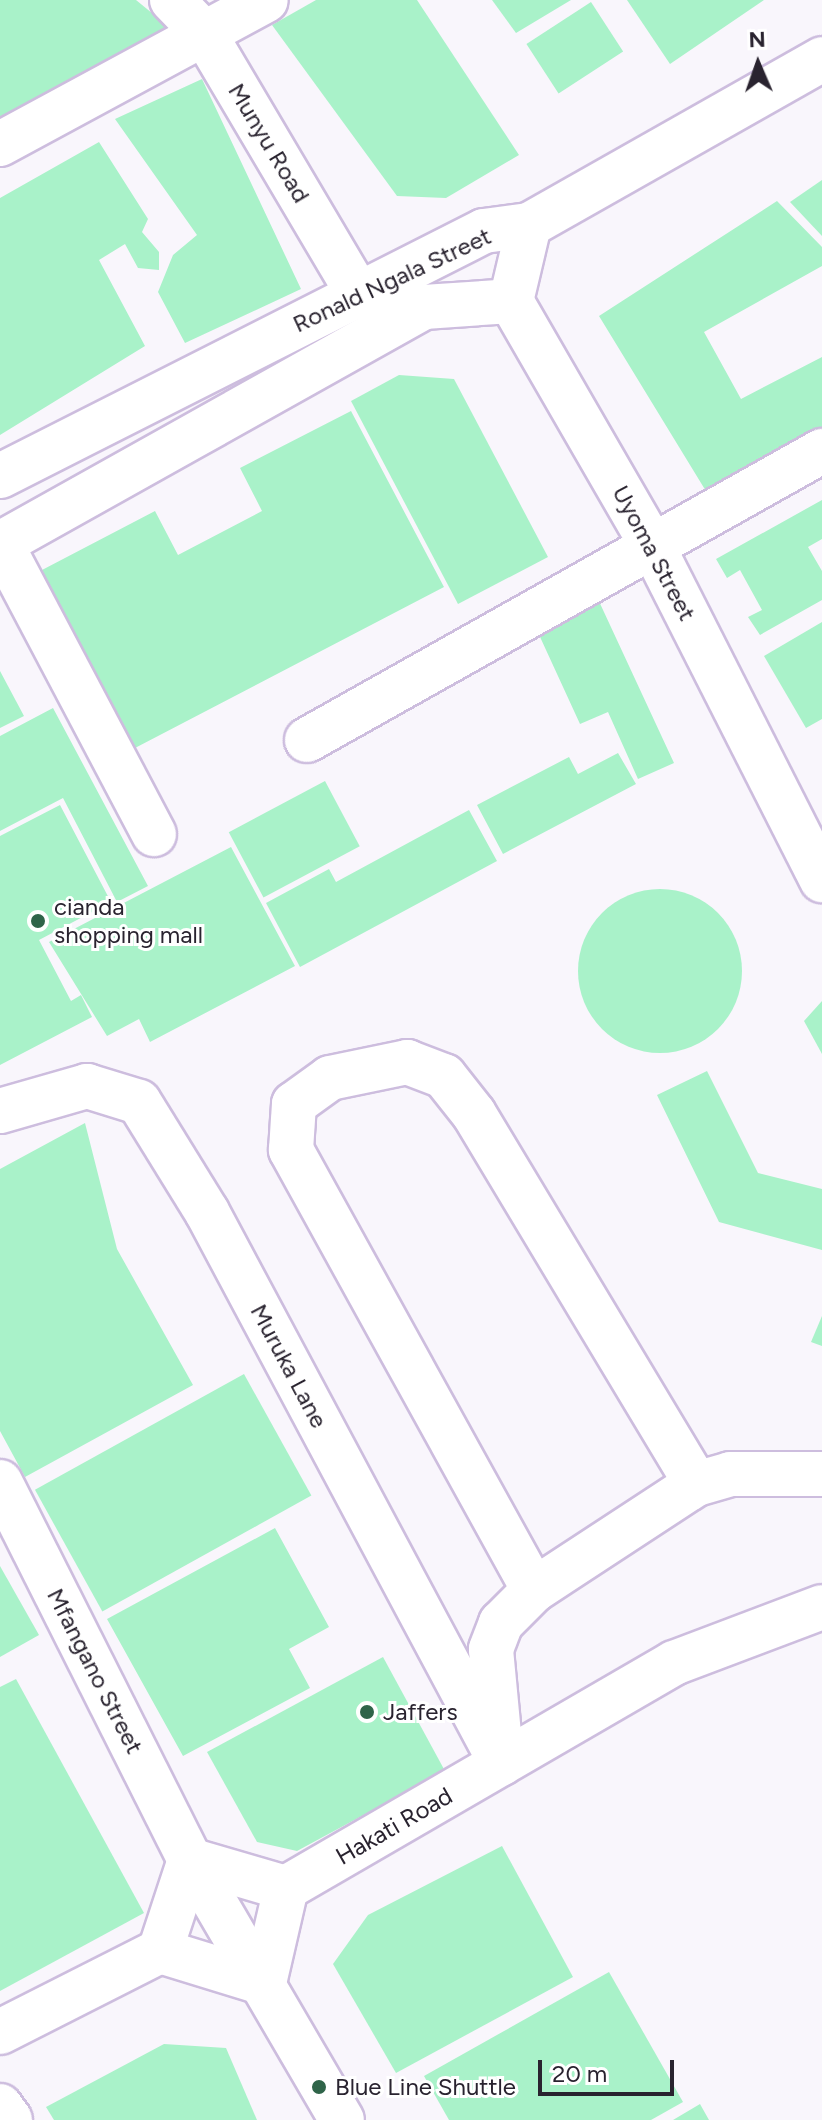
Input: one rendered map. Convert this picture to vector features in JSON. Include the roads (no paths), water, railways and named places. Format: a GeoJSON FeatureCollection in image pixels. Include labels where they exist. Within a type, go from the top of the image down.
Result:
{"type":"FeatureCollection","features":[{"type":"Feature","properties":{"kind":"street","name":"Munyu Road"},"geometry":{"type":"LineString","coordinates":[[172,0],[204,33],[358,293]]}},
{"type":"Feature","properties":{"kind":"street"},"geometry":{"type":"LineString","coordinates":[[0,144],[266,0]]}},
{"type":"Feature","properties":{"kind":"street","name":"Ronald Ngala Street"},"geometry":{"type":"LineString","coordinates":[[0,476],[484,231],[529,225],[822,59]]}},
{"type":"Feature","properties":{"kind":"street"},"geometry":{"type":"LineString","coordinates":[[511,301],[529,225]]}},
{"type":"Feature","properties":{"kind":"street","name":"Ronald Ngala Street"},"geometry":{"type":"LineString","coordinates":[[1,544],[424,307],[511,301]]}},
{"type":"Feature","properties":{"kind":"street","name":"Uyoma Street"},"geometry":{"type":"LineString","coordinates":[[511,301],[652,545],[822,880]]}},
{"type":"Feature","properties":{"kind":"street"},"geometry":{"type":"LineString","coordinates":[[307,740],[822,451]]}},
{"type":"Feature","properties":{"kind":"street"},"geometry":{"type":"LineString","coordinates":[[1,544],[154,834]]}},
{"type":"Feature","properties":{"kind":"street"},"geometry":{"type":"LineString","coordinates":[[534,1590],[291,1150],[294,1104],[330,1078],[407,1062],[444,1076],[474,1114],[696,1484]]}},
{"type":"Feature","properties":{"kind":"street","name":"Muruka Lane"},"geometry":{"type":"LineString","coordinates":[[0,1111],[87,1086],[139,1102],[207,1212],[501,1763]]}},
{"type":"Feature","properties":{"kind":"street"},"geometry":{"type":"LineString","coordinates":[[501,1763],[491,1649],[501,1623],[534,1590],[696,1484],[730,1474],[822,1474]]}},
{"type":"Feature","properties":{"kind":"street","name":"Mfangano Street"},"geometry":{"type":"LineString","coordinates":[[0,1482],[190,1860],[264,1983]]}},
{"type":"Feature","properties":{"kind":"street","name":"Hakati Road"},"geometry":{"type":"LineString","coordinates":[[286,1888],[674,1663],[822,1607]]}},
{"type":"Feature","properties":{"kind":"street"},"geometry":{"type":"LineString","coordinates":[[160,1951],[190,1860],[286,1888],[264,1983],[342,2120]]}},
{"type":"Feature","properties":{"kind":"street"},"geometry":{"type":"LineString","coordinates":[[0,2032],[160,1951],[264,1983]]}},
{"type":"Feature","properties":{"kind":"street"},"geometry":{"type":"LineString","coordinates":[[0,2106],[10,2120]]}},
{"type":"Feature","properties":{"kind":"place","name":"cianda shopping mall"},"geometry":{"type":"Point","coordinates":[38,921]}},
{"type":"Feature","properties":{"kind":"place","name":"Jaffers"},"geometry":{"type":"Point","coordinates":[367,1712]}},
{"type":"Feature","properties":{"kind":"place","name":"Blue Line Shuttle"},"geometry":{"type":"Point","coordinates":[319,2087]}}]}
